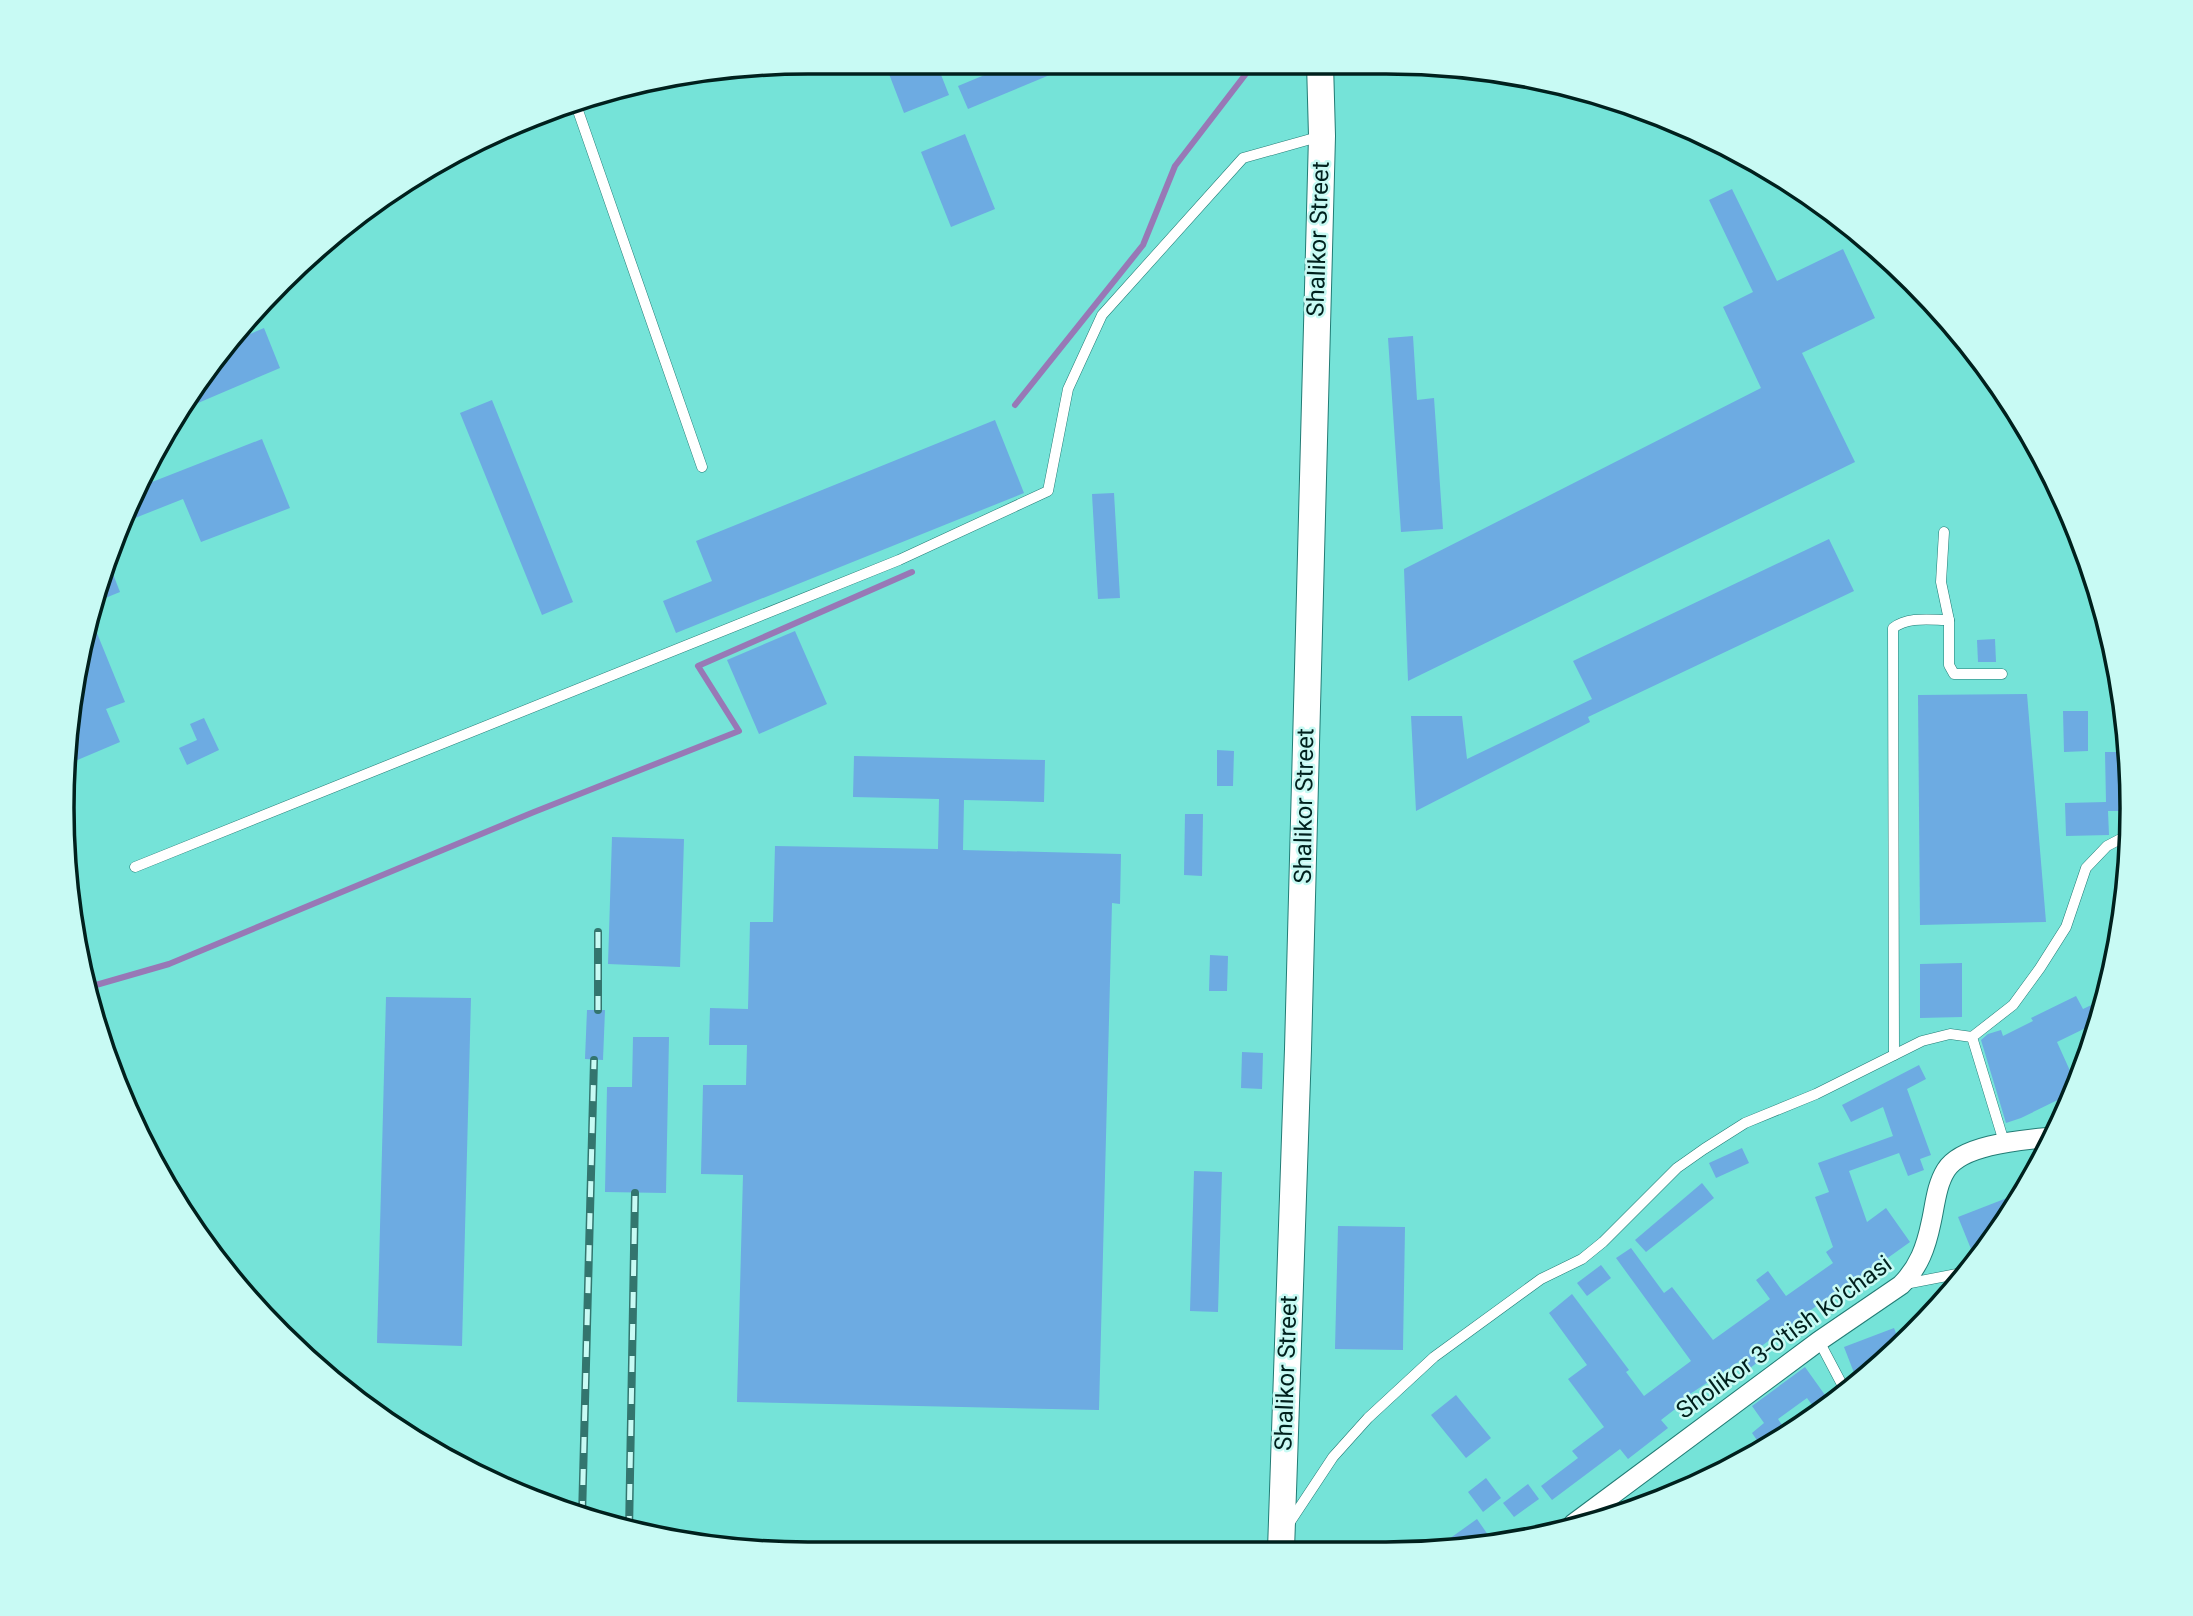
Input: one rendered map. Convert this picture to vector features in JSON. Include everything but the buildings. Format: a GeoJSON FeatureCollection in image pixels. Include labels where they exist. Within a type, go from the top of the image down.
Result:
{"type":"FeatureCollection","features":[{"type":"Feature","properties":{"kind":"street","name":"Shаlikor Street"},"geometry":{"type":"LineString","coordinates":[[1281,1542],[1298,1049],[1322,136],[1320,74]]}},
{"type":"Feature","properties":{"kind":"street","name":"Sholikor 3-o'tish ko'chasi"},"geometry":{"type":"LineString","coordinates":[[1587,1514],[1819,1341],[1901,1285],[1910,1276],[1923,1253],[1940,1183],[1951,1163],[2004,1142],[2041,1138]]}},
{"type":"Feature","properties":{"kind":"lane"},"geometry":{"type":"LineString","coordinates":[[578,110],[702,467]]}},
{"type":"Feature","properties":{"kind":"lane"},"geometry":{"type":"LineString","coordinates":[[135,867],[899,560],[1048,491],[1068,388],[1102,315],[1243,159],[1322,136]]}},
{"type":"Feature","properties":{"kind":"lane"},"geometry":{"type":"LineString","coordinates":[[1944,532],[1941,582],[1949,620],[1949,665],[1954,674],[2002,674]]}},
{"type":"Feature","properties":{"kind":"lane"},"geometry":{"type":"LineString","coordinates":[[1894,1055],[1892,635],[1893,628],[1901,622],[1949,620]]}},
{"type":"Feature","properties":{"kind":"lane"},"geometry":{"type":"LineString","coordinates":[[1281,1542],[1333,1457],[1368,1418],[1434,1357],[1541,1279],[1582,1259],[1603,1242],[1677,1168],[1745,1123],[1815,1094],[1922,1041],[1950,1034],[1972,1037],[2013,1005],[2066,927],[2086,868],[2106,846],[2119,840]]}},
{"type":"Feature","properties":{"kind":"lane"},"geometry":{"type":"LineString","coordinates":[[1972,1037],[2004,1142]]}},
{"type":"Feature","properties":{"kind":"lane"},"geometry":{"type":"LineString","coordinates":[[1901,1285],[1951,1275]]}},
{"type":"Feature","properties":{"kind":"lane"},"geometry":{"type":"LineString","coordinates":[[1819,1341],[1841,1383]]}},
{"type":"Feature","properties":{"kind":"waterway"},"geometry":{"type":"LineString","coordinates":[[1015,405],[1143,245],[1175,166],[1246,74]]}},
{"type":"Feature","properties":{"kind":"waterway"},"geometry":{"type":"LineString","coordinates":[[96,985],[169,964],[534,812],[739,731],[698,666],[912,572]]}},
{"type":"Feature","properties":{"kind":"railway"},"geometry":{"type":"LineString","coordinates":[[598,932],[598,1010]]}},
{"type":"Feature","properties":{"kind":"railway"},"geometry":{"type":"LineString","coordinates":[[582,1507],[594,1060]]}},
{"type":"Feature","properties":{"kind":"railway"},"geometry":{"type":"LineString","coordinates":[[629,1520],[635,1193]]}}]}
